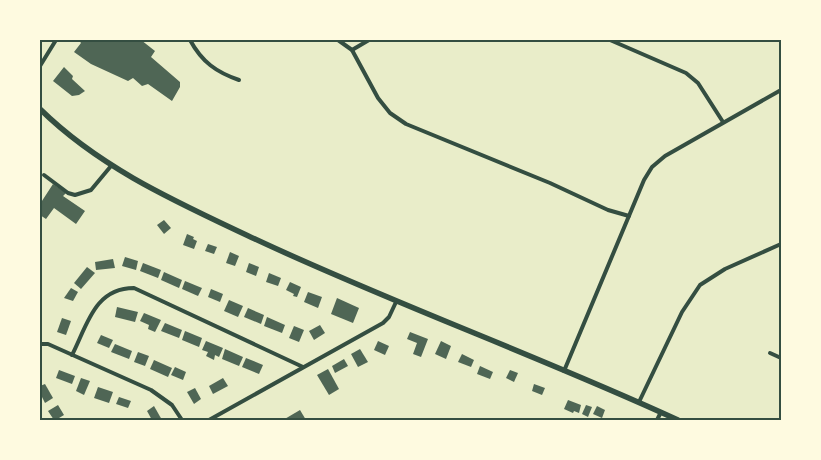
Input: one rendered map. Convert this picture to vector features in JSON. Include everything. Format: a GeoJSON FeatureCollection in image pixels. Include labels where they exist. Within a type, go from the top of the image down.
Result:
{"type":"FeatureCollection","features":[{"type":"Feature","properties":{"kind":"main road"},"geometry":{"type":"LineString","coordinates":[[40,109],[51,120],[111,166],[143,185],[321,270],[678,420]]}},
{"type":"Feature","properties":{"kind":"street"},"geometry":{"type":"LineString","coordinates":[[40,66],[56,40]]}},
{"type":"Feature","properties":{"kind":"street"},"geometry":{"type":"LineString","coordinates":[[190,40],[206,63],[223,74],[239,80]]}},
{"type":"Feature","properties":{"kind":"street"},"geometry":{"type":"LineString","coordinates":[[338,40],[352,50],[378,98],[390,113],[406,124],[550,183],[608,210],[629,216]]}},
{"type":"Feature","properties":{"kind":"street"},"geometry":{"type":"LineString","coordinates":[[352,50],[369,40]]}},
{"type":"Feature","properties":{"kind":"street"},"geometry":{"type":"LineString","coordinates":[[610,40],[686,72],[698,83],[723,122]]}},
{"type":"Feature","properties":{"kind":"street"},"geometry":{"type":"LineString","coordinates":[[564,371],[644,180],[652,167],[665,156],[781,90]]}},
{"type":"Feature","properties":{"kind":"street"},"geometry":{"type":"LineString","coordinates":[[44,175],[68,193],[75,195],[91,190],[111,166]]}},
{"type":"Feature","properties":{"kind":"street"},"geometry":{"type":"LineString","coordinates":[[639,402],[682,312],[700,285],[725,269],[781,244]]}},
{"type":"Feature","properties":{"kind":"street"},"geometry":{"type":"LineString","coordinates":[[72,355],[92,314],[102,299],[112,292],[123,288],[134,288],[303,367]]}},
{"type":"Feature","properties":{"kind":"street"},"geometry":{"type":"LineString","coordinates":[[209,420],[383,323],[389,317],[396,302]]}},
{"type":"Feature","properties":{"kind":"street"},"geometry":{"type":"LineString","coordinates":[[40,344],[48,344],[151,390],[172,405],[182,420]]}},
{"type":"Feature","properties":{"kind":"street"},"geometry":{"type":"LineString","coordinates":[[770,354],[781,358]]}},
{"type":"Feature","properties":{"kind":"street"},"geometry":{"type":"LineString","coordinates":[[657,420],[661,412]]}},
{"type":"Feature","properties":{"kind":"building"},"geometry":{"type":"Polygon","coordinates":[[[79,40],[141,40],[155,51],[151,57],[180,82],[180,87],[172,101],[148,84],[142,86],[133,78],[128,81],[91,64],[74,52],[81,43],[79,40]]]}},
{"type":"Feature","properties":{"kind":"building"},"geometry":{"type":"Polygon","coordinates":[[[64,67],[73,76],[72,79],[85,91],[79,95],[72,96],[53,81],[64,67]]]}},
{"type":"Feature","properties":{"kind":"building"},"geometry":{"type":"Polygon","coordinates":[[[53,184],[66,193],[63,196],[85,211],[76,224],[54,208],[46,219],[40,215],[40,204],[53,184]]]}},
{"type":"Feature","properties":{"kind":"building"},"geometry":{"type":"Polygon","coordinates":[[[164,220],[171,228],[164,234],[157,225],[164,220]]]}},
{"type":"Feature","properties":{"kind":"building"},"geometry":{"type":"Polygon","coordinates":[[[187,234],[194,237],[193,239],[197,241],[194,249],[183,245],[187,234]]]}},
{"type":"Feature","properties":{"kind":"building"},"geometry":{"type":"Polygon","coordinates":[[[208,244],[217,247],[214,254],[205,251],[208,244]]]}},
{"type":"Feature","properties":{"kind":"building"},"geometry":{"type":"Polygon","coordinates":[[[230,252],[239,256],[235,266],[226,263],[230,252]]]}},
{"type":"Feature","properties":{"kind":"building"},"geometry":{"type":"Polygon","coordinates":[[[125,257],[138,261],[136,270],[122,266],[125,257]]]}},
{"type":"Feature","properties":{"kind":"building"},"geometry":{"type":"Polygon","coordinates":[[[113,259],[115,268],[96,270],[95,262],[113,259]]]}},
{"type":"Feature","properties":{"kind":"building"},"geometry":{"type":"Polygon","coordinates":[[[143,263],[161,270],[158,278],[140,271],[143,263]]]}},
{"type":"Feature","properties":{"kind":"building"},"geometry":{"type":"Polygon","coordinates":[[[249,263],[259,267],[256,276],[246,272],[249,263]]]}},
{"type":"Feature","properties":{"kind":"building"},"geometry":{"type":"Polygon","coordinates":[[[87,267],[95,273],[81,289],[74,283],[87,267]]]}},
{"type":"Feature","properties":{"kind":"building"},"geometry":{"type":"Polygon","coordinates":[[[164,272],[182,280],[179,288],[161,280],[164,272]]]}},
{"type":"Feature","properties":{"kind":"building"},"geometry":{"type":"Polygon","coordinates":[[[269,273],[281,278],[278,286],[266,282],[269,273]]]}},
{"type":"Feature","properties":{"kind":"building"},"geometry":{"type":"Polygon","coordinates":[[[185,281],[202,288],[198,296],[182,289],[185,281]]]}},
{"type":"Feature","properties":{"kind":"building"},"geometry":{"type":"Polygon","coordinates":[[[290,282],[301,287],[297,297],[286,290],[290,282]]]}},
{"type":"Feature","properties":{"kind":"building"},"geometry":{"type":"Polygon","coordinates":[[[71,288],[78,292],[73,301],[64,298],[71,288]]]}},
{"type":"Feature","properties":{"kind":"building"},"geometry":{"type":"Polygon","coordinates":[[[211,289],[223,294],[220,302],[208,297],[211,289]]]}},
{"type":"Feature","properties":{"kind":"building"},"geometry":{"type":"Polygon","coordinates":[[[308,292],[322,297],[318,308],[304,302],[308,292]]]}},
{"type":"Feature","properties":{"kind":"building"},"geometry":{"type":"Polygon","coordinates":[[[337,298],[359,308],[353,323],[331,314],[337,298]]]}},
{"type":"Feature","properties":{"kind":"building"},"geometry":{"type":"Polygon","coordinates":[[[229,300],[243,306],[238,317],[224,311],[229,300]]]}},
{"type":"Feature","properties":{"kind":"building"},"geometry":{"type":"Polygon","coordinates":[[[117,307],[138,312],[135,322],[115,317],[117,307]]]}},
{"type":"Feature","properties":{"kind":"building"},"geometry":{"type":"Polygon","coordinates":[[[248,308],[264,315],[261,324],[244,317],[248,308]]]}},
{"type":"Feature","properties":{"kind":"building"},"geometry":{"type":"Polygon","coordinates":[[[144,313],[161,320],[155,332],[148,329],[149,325],[140,321],[144,313]]]}},
{"type":"Feature","properties":{"kind":"building"},"geometry":{"type":"Polygon","coordinates":[[[267,317],[285,325],[282,333],[264,326],[267,317]]]}},
{"type":"Feature","properties":{"kind":"building"},"geometry":{"type":"Polygon","coordinates":[[[62,318],[71,321],[66,335],[57,332],[62,318]]]}},
{"type":"Feature","properties":{"kind":"building"},"geometry":{"type":"Polygon","coordinates":[[[165,323],[182,330],[179,338],[161,331],[165,323]]]}},
{"type":"Feature","properties":{"kind":"building"},"geometry":{"type":"Polygon","coordinates":[[[320,325],[325,333],[314,340],[309,331],[320,325]]]}},
{"type":"Feature","properties":{"kind":"building"},"geometry":{"type":"Polygon","coordinates":[[[294,326],[304,330],[299,342],[289,338],[294,326]]]}},
{"type":"Feature","properties":{"kind":"building"},"geometry":{"type":"Polygon","coordinates":[[[185,331],[202,338],[199,347],[182,340],[185,331]]]}},
{"type":"Feature","properties":{"kind":"building"},"geometry":{"type":"Polygon","coordinates":[[[410,332],[428,339],[421,357],[413,354],[417,343],[407,339],[410,332]]]}},
{"type":"Feature","properties":{"kind":"building"},"geometry":{"type":"Polygon","coordinates":[[[101,335],[113,340],[109,348],[97,343],[101,335]]]}},
{"type":"Feature","properties":{"kind":"building"},"geometry":{"type":"Polygon","coordinates":[[[206,341],[223,348],[219,357],[215,355],[214,360],[206,356],[208,352],[202,350],[206,341]]]}},
{"type":"Feature","properties":{"kind":"building"},"geometry":{"type":"Polygon","coordinates":[[[378,341],[389,346],[385,355],[374,350],[378,341]]]}},
{"type":"Feature","properties":{"kind":"building"},"geometry":{"type":"Polygon","coordinates":[[[441,341],[451,346],[446,359],[435,354],[441,341]]]}},
{"type":"Feature","properties":{"kind":"building"},"geometry":{"type":"Polygon","coordinates":[[[115,344],[132,351],[129,359],[111,352],[115,344]]]}},
{"type":"Feature","properties":{"kind":"building"},"geometry":{"type":"Polygon","coordinates":[[[225,349],[243,357],[239,366],[222,359],[225,349]]]}},
{"type":"Feature","properties":{"kind":"building"},"geometry":{"type":"Polygon","coordinates":[[[360,349],[368,362],[358,367],[351,354],[360,349]]]}},
{"type":"Feature","properties":{"kind":"building"},"geometry":{"type":"Polygon","coordinates":[[[138,352],[149,356],[145,366],[134,362],[138,352]]]}},
{"type":"Feature","properties":{"kind":"building"},"geometry":{"type":"Polygon","coordinates":[[[462,354],[474,360],[471,367],[458,362],[462,354]]]}},
{"type":"Feature","properties":{"kind":"building"},"geometry":{"type":"Polygon","coordinates":[[[246,358],[263,365],[259,374],[242,367],[246,358]]]}},
{"type":"Feature","properties":{"kind":"building"},"geometry":{"type":"Polygon","coordinates":[[[344,359],[348,366],[335,373],[332,366],[344,359]]]}},
{"type":"Feature","properties":{"kind":"building"},"geometry":{"type":"Polygon","coordinates":[[[154,360],[172,368],[168,377],[150,369],[154,360]]]}},
{"type":"Feature","properties":{"kind":"building"},"geometry":{"type":"Polygon","coordinates":[[[480,366],[493,372],[490,379],[477,374],[480,366]]]}},
{"type":"Feature","properties":{"kind":"building"},"geometry":{"type":"Polygon","coordinates":[[[175,367],[186,372],[183,380],[171,375],[175,367]]]}},
{"type":"Feature","properties":{"kind":"building"},"geometry":{"type":"Polygon","coordinates":[[[328,369],[339,389],[329,395],[317,375],[328,369]]]}},
{"type":"Feature","properties":{"kind":"building"},"geometry":{"type":"Polygon","coordinates":[[[59,370],[75,376],[72,384],[56,378],[59,370]]]}},
{"type":"Feature","properties":{"kind":"building"},"geometry":{"type":"Polygon","coordinates":[[[510,370],[518,373],[514,382],[506,378],[510,370]]]}},
{"type":"Feature","properties":{"kind":"building"},"geometry":{"type":"Polygon","coordinates":[[[81,378],[90,381],[84,395],[76,391],[81,378]]]}},
{"type":"Feature","properties":{"kind":"building"},"geometry":{"type":"Polygon","coordinates":[[[223,378],[228,386],[213,394],[209,386],[223,378]]]}},
{"type":"Feature","properties":{"kind":"building"},"geometry":{"type":"Polygon","coordinates":[[[45,384],[53,398],[45,403],[40,393],[40,386],[45,384]]]}},
{"type":"Feature","properties":{"kind":"building"},"geometry":{"type":"Polygon","coordinates":[[[534,384],[545,388],[542,395],[532,391],[534,384]]]}},
{"type":"Feature","properties":{"kind":"building"},"geometry":{"type":"Polygon","coordinates":[[[98,387],[113,392],[109,403],[94,398],[98,387]]]}},
{"type":"Feature","properties":{"kind":"building"},"geometry":{"type":"Polygon","coordinates":[[[195,388],[201,399],[194,404],[187,392],[195,388]]]}},
{"type":"Feature","properties":{"kind":"building"},"geometry":{"type":"Polygon","coordinates":[[[119,397],[131,401],[128,408],[116,404],[119,397]]]}},
{"type":"Feature","properties":{"kind":"building"},"geometry":{"type":"Polygon","coordinates":[[[568,400],[581,405],[579,413],[574,411],[573,413],[564,409],[568,400]]]}},
{"type":"Feature","properties":{"kind":"building"},"geometry":{"type":"Polygon","coordinates":[[[58,405],[64,415],[59,418],[60,420],[54,420],[48,411],[58,405]]]}},
{"type":"Feature","properties":{"kind":"building"},"geometry":{"type":"Polygon","coordinates":[[[586,405],[592,407],[588,417],[582,414],[586,405]]]}},
{"type":"Feature","properties":{"kind":"building"},"geometry":{"type":"Polygon","coordinates":[[[154,406],[162,420],[152,420],[147,411],[154,406]]]}},
{"type":"Feature","properties":{"kind":"building"},"geometry":{"type":"Polygon","coordinates":[[[597,406],[605,410],[602,418],[593,414],[597,406]]]}},
{"type":"Feature","properties":{"kind":"building"},"geometry":{"type":"Polygon","coordinates":[[[300,410],[306,420],[283,420],[300,410]]]}}]}
